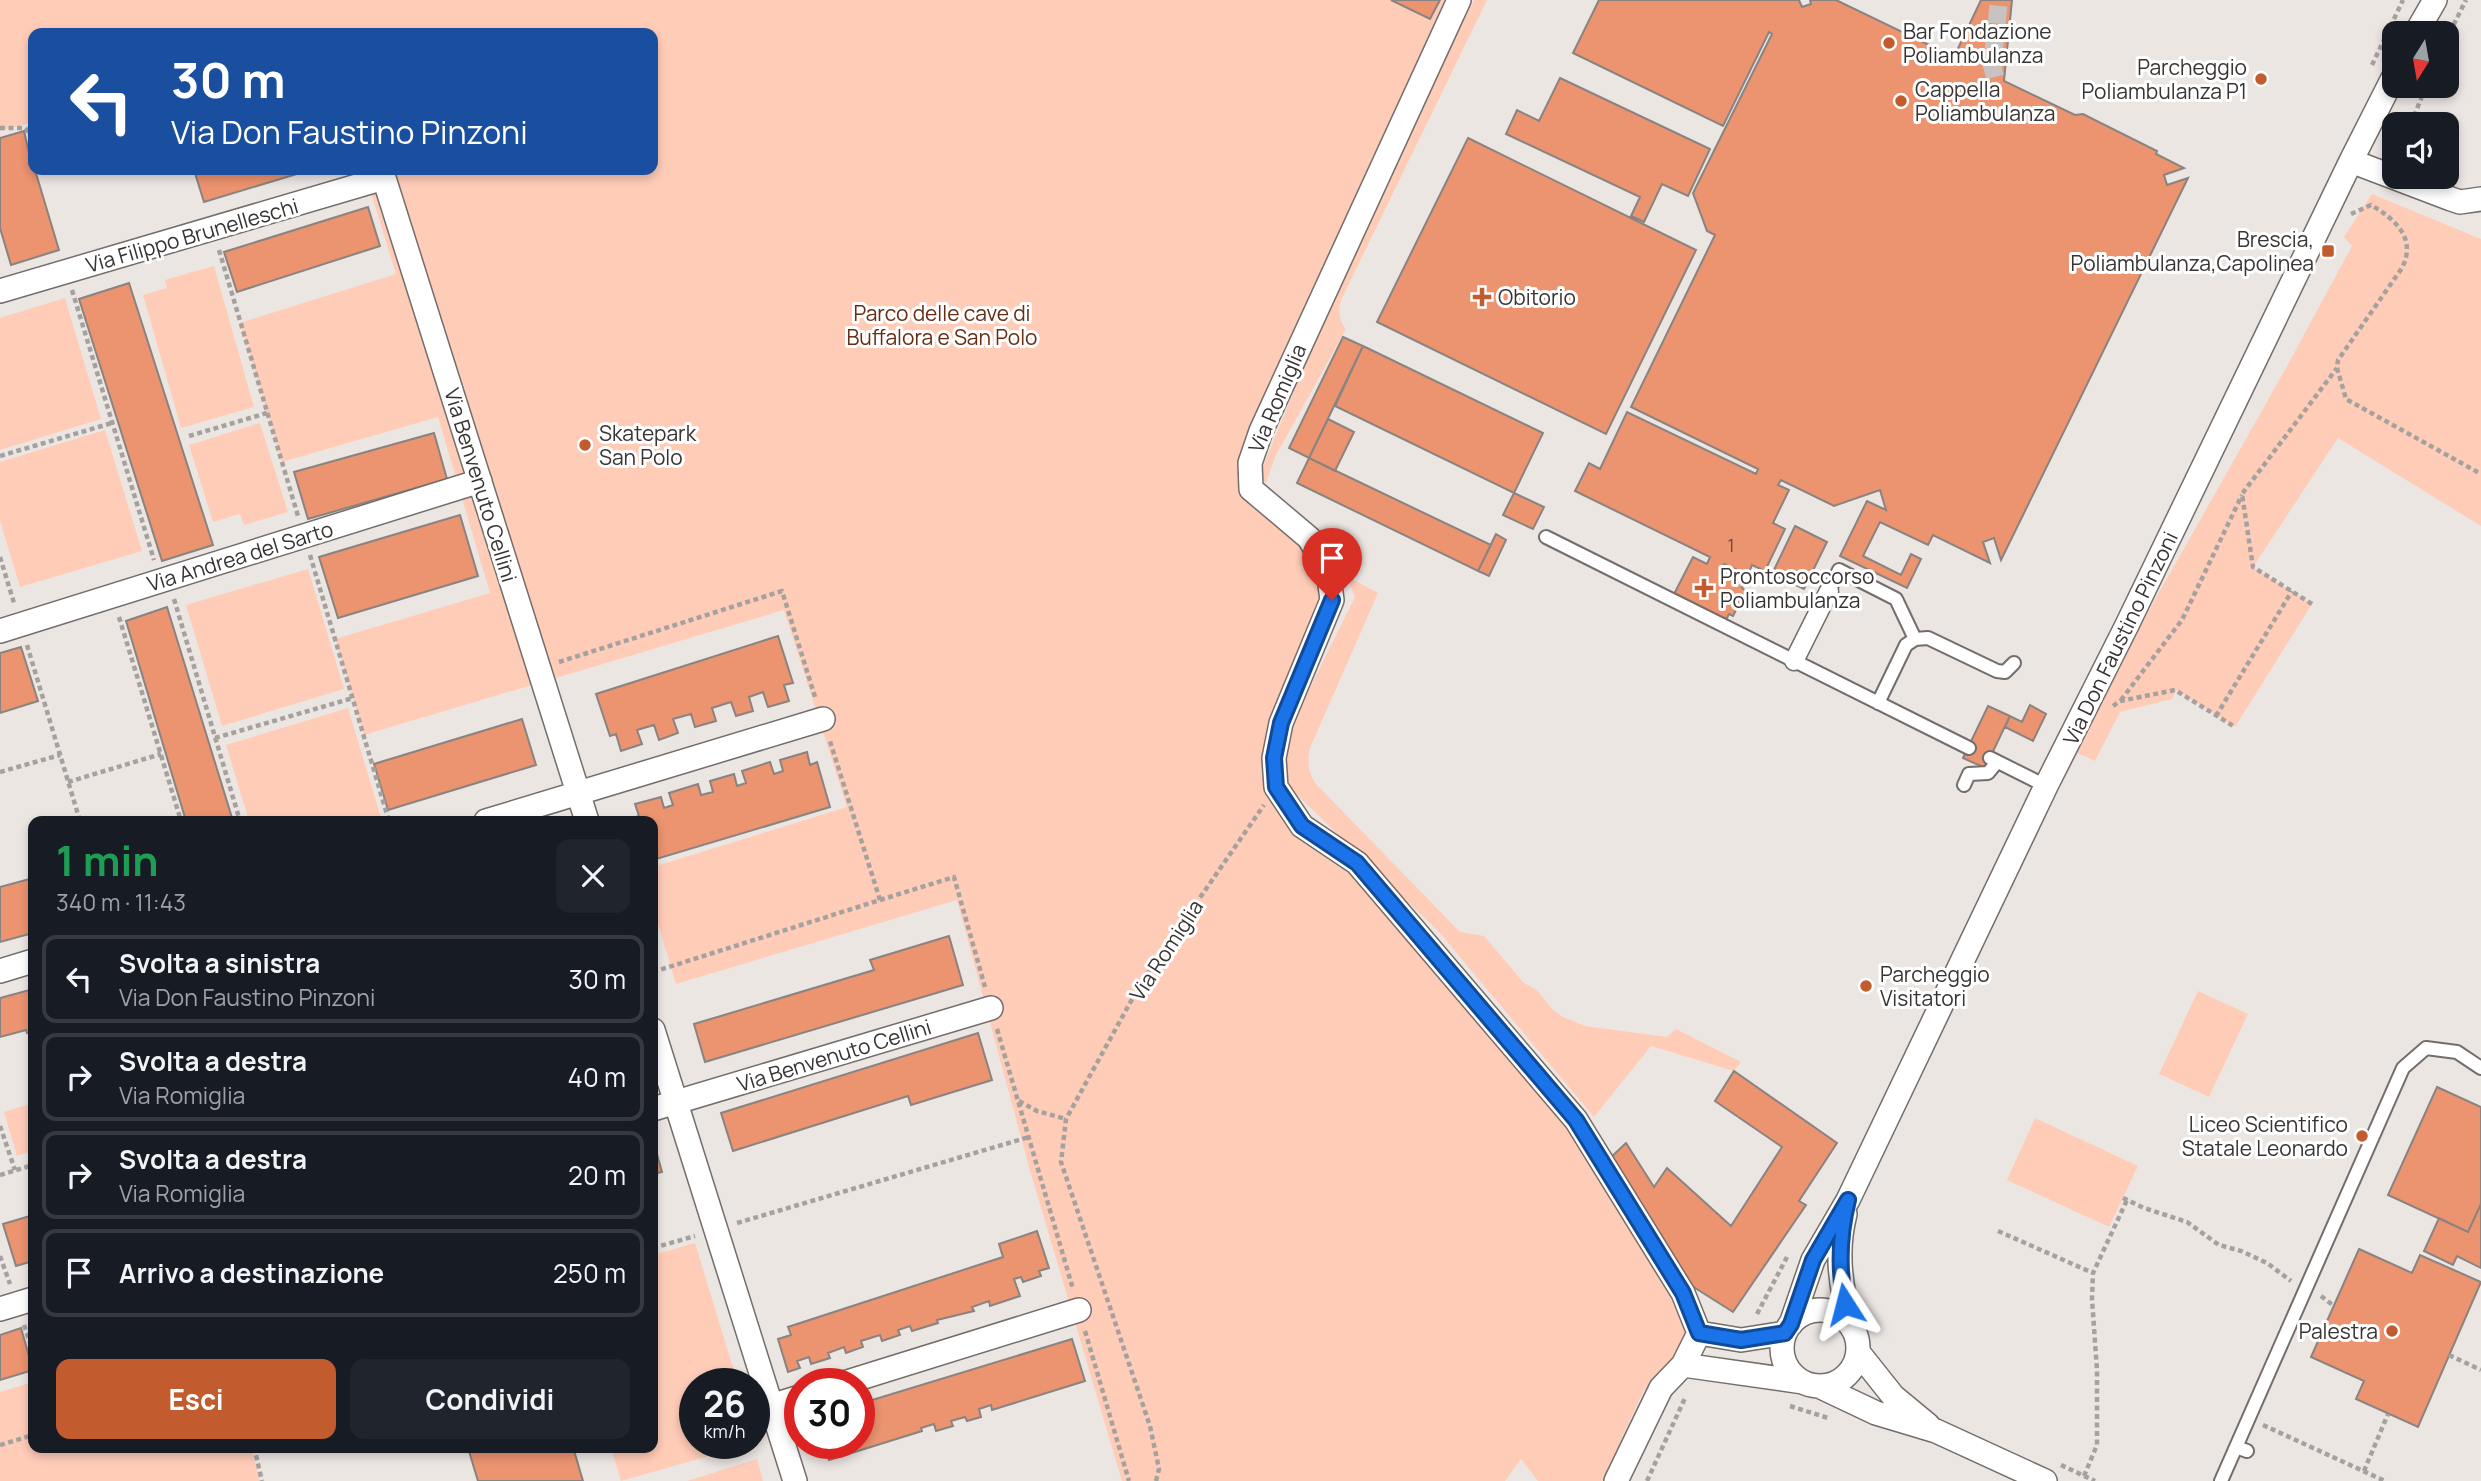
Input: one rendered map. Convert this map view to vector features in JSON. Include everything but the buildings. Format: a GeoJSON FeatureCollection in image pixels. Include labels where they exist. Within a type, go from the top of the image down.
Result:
{"type":"FeatureCollection","features":[{"type":"Feature","properties":{"kind":"street","name":"Via Romiglia"},"geometry":{"type":"LineString","coordinates":[[1276,787],[1274,758],[1281,723],[1332,600],[1328,570],[1309,538],[1251,489],[1250,463],[1272,406],[1459,0]]}},
{"type":"Feature","properties":{"kind":"street"},"geometry":{"type":"LineString","coordinates":[[2422,21],[2432,2]]}},
{"type":"Feature","properties":{"kind":"street","name":"Via Don Faustino Pinzoni"},"geometry":{"type":"LineString","coordinates":[[1788,1329],[1813,1260],[1848,1200],[2046,786],[2383,98]]}},
{"type":"Feature","properties":{"kind":"street"},"geometry":{"type":"LineString","coordinates":[[2351,161],[2460,202],[2481,199]]}},
{"type":"Feature","properties":{"kind":"street","name":"Via Filippo Brunelleschi"},"geometry":{"type":"LineString","coordinates":[[0,291],[384,178]]}},
{"type":"Feature","properties":{"kind":"street","name":"Via Benvenuto Cellini"},"geometry":{"type":"LineString","coordinates":[[384,178],[585,816]]}},
{"type":"Feature","properties":{"kind":"street","name":"Via Andrea del Sarto"},"geometry":{"type":"LineString","coordinates":[[10,628],[480,481]]}},
{"type":"Feature","properties":{"kind":"street"},"geometry":{"type":"LineString","coordinates":[[1794,661],[1829,591]]}},
{"type":"Feature","properties":{"kind":"street"},"geometry":{"type":"LineString","coordinates":[[502,816],[822,719]]}},
{"type":"Feature","properties":{"kind":"street"},"geometry":{"type":"LineString","coordinates":[[1276,787],[1302,826],[1357,863],[1576,1120],[1683,1293],[1699,1333],[1683,1364],[1661,1388],[1616,1481]]}},
{"type":"Feature","properties":{"kind":"street"},"geometry":{"type":"LineString","coordinates":[[0,971],[28,963]]}},
{"type":"Feature","properties":{"kind":"street","name":"Via Benvenuto Cellini"},"geometry":{"type":"LineString","coordinates":[[658,1107],[991,1008]]}},
{"type":"Feature","properties":{"kind":"street"},"geometry":{"type":"LineString","coordinates":[[658,1046],[795,1481]]}},
{"type":"Feature","properties":{"kind":"street","name":"Via Don Faustino Pinzoni"},"geometry":{"type":"LineString","coordinates":[[1848,1200],[1839,1252],[1840,1278],[1853,1329]]}},
{"type":"Feature","properties":{"kind":"street"},"geometry":{"type":"LineString","coordinates":[[0,1309],[28,1300]]}},
{"type":"Feature","properties":{"kind":"street"},"geometry":{"type":"LineString","coordinates":[[875,1373],[1079,1310]]}},
{"type":"Feature","properties":{"kind":"street"},"geometry":{"type":"LineString","coordinates":[[1683,1364],[1811,1384],[1841,1380],[1849,1373],[1858,1352],[1858,1340],[1853,1329],[1835,1313],[1823,1310],[1799,1316],[1788,1329],[1783,1356],[1787,1366],[1811,1384],[1876,1413],[1937,1431],[2048,1471]]}},
{"type":"Feature","properties":{"kind":"street"},"geometry":{"type":"LineString","coordinates":[[1699,1333],[1741,1340],[1788,1329]]}},
{"type":"Feature","properties":{"kind":"street"},"geometry":{"type":"LineString","coordinates":[[1858,1352],[1893,1396],[1937,1431]]}},
{"type":"Feature","properties":{"kind":"street"},"geometry":{"type":"LineString","coordinates":[[771,1406],[784,1402]]}},
{"type":"Feature","properties":{"kind":"lane"},"geometry":{"type":"LineString","coordinates":[[1546,537],[1969,747]]}},
{"type":"Feature","properties":{"kind":"lane"},"geometry":{"type":"LineString","coordinates":[[1829,591],[1839,570],[1896,599],[1915,639]]}},
{"type":"Feature","properties":{"kind":"lane"},"geometry":{"type":"LineString","coordinates":[[1878,703],[1906,645],[1915,639],[1928,638],[1997,671],[2005,672],[2014,663]]}},
{"type":"Feature","properties":{"kind":"lane"},"geometry":{"type":"LineString","coordinates":[[1964,785],[1969,774],[1988,773],[1993,760],[2046,786]]}},
{"type":"Feature","properties":{"kind":"lane"},"geometry":{"type":"LineString","coordinates":[[2221,1481],[2242,1449],[2307,1287],[2403,1068],[2426,1048],[2457,1052],[2481,1068]]}},
{"type":"Feature","properties":{"kind":"path"},"geometry":{"type":"LineString","coordinates":[[2456,21],[2466,0]]}},
{"type":"Feature","properties":{"kind":"path"},"geometry":{"type":"LineString","coordinates":[[0,128],[24,128],[28,132]]}},
{"type":"Feature","properties":{"kind":"path"},"geometry":{"type":"LineString","coordinates":[[2345,223],[2350,215],[2371,205],[2395,222],[2404,233],[2408,251],[2402,268],[2338,360],[2337,368],[2347,399],[2481,474]]}},
{"type":"Feature","properties":{"kind":"path"},"geometry":{"type":"LineString","coordinates":[[212,229],[388,816]]}},
{"type":"Feature","properties":{"kind":"path"},"geometry":{"type":"LineString","coordinates":[[67,271],[112,423],[238,816]]}},
{"type":"Feature","properties":{"kind":"path"},"geometry":{"type":"LineString","coordinates":[[2110,708],[2120,701],[2182,620],[2242,494],[2337,368]]}},
{"type":"Feature","properties":{"kind":"path"},"geometry":{"type":"LineString","coordinates":[[189,436],[267,413]]}},
{"type":"Feature","properties":{"kind":"path"},"geometry":{"type":"LineString","coordinates":[[0,456],[112,423]]}},
{"type":"Feature","properties":{"kind":"path"},"geometry":{"type":"LineString","coordinates":[[2242,494],[2253,567],[2312,604]]}},
{"type":"Feature","properties":{"kind":"path"},"geometry":{"type":"LineString","coordinates":[[0,557],[10,628],[60,755],[78,816]]}},
{"type":"Feature","properties":{"kind":"path"},"geometry":{"type":"LineString","coordinates":[[539,668],[782,591],[880,900]]}},
{"type":"Feature","properties":{"kind":"path"},"geometry":{"type":"LineString","coordinates":[[2216,716],[2292,592]]}},
{"type":"Feature","properties":{"kind":"path"},"geometry":{"type":"LineString","coordinates":[[113,596],[180,816]]}},
{"type":"Feature","properties":{"kind":"path"},"geometry":{"type":"LineString","coordinates":[[2120,701],[2175,690],[2235,727]]}},
{"type":"Feature","properties":{"kind":"path"},"geometry":{"type":"LineString","coordinates":[[215,738],[353,698]]}},
{"type":"Feature","properties":{"kind":"path"},"geometry":{"type":"LineString","coordinates":[[68,782],[161,754]]}},
{"type":"Feature","properties":{"kind":"path"},"geometry":{"type":"LineString","coordinates":[[0,772],[60,755]]}},
{"type":"Feature","properties":{"kind":"path","name":"Via Romiglia"},"geometry":{"type":"LineString","coordinates":[[1156,1481],[1159,1469],[1150,1426],[1061,1161],[1066,1119],[1141,983],[1276,787]]}},
{"type":"Feature","properties":{"kind":"path"},"geometry":{"type":"LineString","coordinates":[[658,970],[954,877],[1129,1481]]}},
{"type":"Feature","properties":{"kind":"path"},"geometry":{"type":"LineString","coordinates":[[1018,1101],[1037,1111],[1066,1119]]}},
{"type":"Feature","properties":{"kind":"path"},"geometry":{"type":"LineString","coordinates":[[0,1126],[15,1170]]}},
{"type":"Feature","properties":{"kind":"path"},"geometry":{"type":"LineString","coordinates":[[658,1247],[1029,1137]]}},
{"type":"Feature","properties":{"kind":"path"},"geometry":{"type":"LineString","coordinates":[[0,1175],[28,1166]]}},
{"type":"Feature","properties":{"kind":"path"},"geometry":{"type":"LineString","coordinates":[[2084,1476],[2097,1445],[2093,1273],[2125,1199],[2187,1222],[2219,1245],[2241,1251],[2267,1263],[2290,1281],[2307,1287],[2334,1306]]}},
{"type":"Feature","properties":{"kind":"path"},"geometry":{"type":"LineString","coordinates":[[1998,1231],[2093,1273]]}},
{"type":"Feature","properties":{"kind":"path"},"geometry":{"type":"LineString","coordinates":[[2449,1355],[2481,1370]]}},
{"type":"Feature","properties":{"kind":"path"},"geometry":{"type":"LineString","coordinates":[[1647,1481],[1688,1391]]}},
{"type":"Feature","properties":{"kind":"path"},"geometry":{"type":"LineString","coordinates":[[2364,1471],[2388,1413]]}},
{"type":"Feature","properties":{"kind":"path"},"geometry":{"type":"LineString","coordinates":[[2263,1425],[2385,1481]]}},
{"type":"Feature","properties":{"kind":"path"},"geometry":{"type":"LineString","coordinates":[[0,1445],[28,1437]]}},
{"type":"Feature","properties":{"kind":"path"},"geometry":{"type":"LineString","coordinates":[[255,1453],[262,1481]]}},
{"type":"Feature","properties":{"kind":"path"},"geometry":{"type":"LineString","coordinates":[[2048,1471],[2084,1476],[2095,1481]]}},
{"type":"Feature","properties":{"kind":"green space","name":"Parco delle cave di Buffalora e San Polo"},"geometry":{"type":"Polygon","coordinates":[[[0,0],[1451,0],[1239,466],[1243,499],[1301,548],[1316,573],[1319,596],[1272,720],[1262,755],[1268,799],[1295,837],[1351,875],[1570,1123],[1671,1299],[1685,1332],[1674,1361],[1643,1392],[1602,1481],[1538,1481],[1521,1459],[1505,1481],[1122,1481],[1029,1167],[957,900],[676,984],[658,924],[658,865],[847,807],[784,610],[364,735],[335,639],[490,593],[438,417],[282,462],[240,323],[396,274],[365,175],[658,175],[658,28],[28,28],[28,123],[0,131],[0,0]]]}},
{"type":"Feature","properties":{"kind":"green space"},"geometry":{"type":"Polygon","coordinates":[[[1474,0],[1487,0],[1341,300],[1340,316],[1346,329],[1275,457],[1266,483],[1260,477],[1263,466],[1323,321],[1384,184],[1474,0]]]}},
{"type":"Feature","properties":{"kind":"green space"},"geometry":{"type":"Polygon","coordinates":[[[2372,194],[2481,239],[2481,526],[2338,438],[2253,567],[2312,604],[2235,727],[2176,690],[2172,699],[2120,712],[2095,761],[2070,750],[2286,368],[2352,246],[2344,237],[2372,194]]]}},
{"type":"Feature","properties":{"kind":"green space"},"geometry":{"type":"Polygon","coordinates":[[[214,266],[254,407],[181,428],[143,295],[167,288],[165,280],[214,266]]]}},
{"type":"Feature","properties":{"kind":"green space"},"geometry":{"type":"Polygon","coordinates":[[[65,298],[101,419],[0,450],[0,318],[65,298]]]}},
{"type":"Feature","properties":{"kind":"green space"},"geometry":{"type":"Polygon","coordinates":[[[260,423],[288,512],[244,525],[240,514],[213,522],[189,445],[260,423]]]}},
{"type":"Feature","properties":{"kind":"green space"},"geometry":{"type":"Polygon","coordinates":[[[105,430],[142,551],[20,587],[0,521],[0,462],[105,430]]]}},
{"type":"Feature","properties":{"kind":"green space"},"geometry":{"type":"Polygon","coordinates":[[[308,569],[344,689],[222,726],[186,605],[308,569]]]}},
{"type":"Feature","properties":{"kind":"green space"},"geometry":{"type":"Polygon","coordinates":[[[1346,576],[1378,593],[1310,748],[1309,766],[1315,783],[1460,932],[1484,936],[1524,983],[1537,990],[1553,1010],[1563,1017],[1585,1026],[1667,1037],[1676,1029],[1741,1062],[1734,1071],[1651,1046],[1594,1117],[1439,932],[1291,789],[1285,767],[1292,724],[1355,597],[1346,576]]]}},
{"type":"Feature","properties":{"kind":"green space"},"geometry":{"type":"Polygon","coordinates":[[[348,708],[380,816],[247,816],[226,745],[348,708]]]}},
{"type":"Feature","properties":{"kind":"green space"},"geometry":{"type":"Polygon","coordinates":[[[2198,991],[2248,1014],[2209,1097],[2159,1074],[2198,991]]]}},
{"type":"Feature","properties":{"kind":"green space"},"geometry":{"type":"Polygon","coordinates":[[[28,1105],[28,1153],[17,1156],[4,1112],[28,1105]]]}},
{"type":"Feature","properties":{"kind":"green space"},"geometry":{"type":"Polygon","coordinates":[[[2035,1118],[2138,1166],[2109,1227],[2007,1180],[2035,1118]]]}},
{"type":"Feature","properties":{"kind":"green space"},"geometry":{"type":"Polygon","coordinates":[[[695,1243],[733,1368],[679,1368],[679,1459],[698,1459],[621,1481],[613,1453],[658,1453],[658,1254],[695,1243]]]}},
{"type":"Feature","properties":{"kind":"green space"},"geometry":{"type":"Polygon","coordinates":[[[28,1384],[28,1453],[253,1453],[260,1481],[0,1481],[0,1392],[28,1384]]]}},
{"type":"Feature","properties":{"kind":"green space"},"geometry":{"type":"Polygon","coordinates":[[[757,1459],[763,1481],[687,1481],[757,1459]]]}},
{"type":"Feature","properties":{"kind":"tunnel"},"geometry":{"type":"LineString","coordinates":[[1995,77],[1992,66],[1999,0]]}},
{"type":"Feature","properties":{"kind":"place","name":"Bar Fondazione Poliambulanza"},"geometry":{"type":"Point","coordinates":[1889,43]}},
{"type":"Feature","properties":{"kind":"place","name":"Parcheggio Poliambulanza P1"},"geometry":{"type":"Point","coordinates":[2261,79]}},
{"type":"Feature","properties":{"kind":"place","name":"Cappella Poliambulanza"},"geometry":{"type":"Point","coordinates":[1901,101]}},
{"type":"Feature","properties":{"kind":"place","name":"Brescia, Poliambulanza,Capolinea"},"geometry":{"type":"Point","coordinates":[2328,251]}},
{"type":"Feature","properties":{"kind":"place","name":"Obitorio"},"geometry":{"type":"Point","coordinates":[1482,297]}},
{"type":"Feature","properties":{"kind":"place","name":"Skatepark San Polo"},"geometry":{"type":"Point","coordinates":[585,445]}},
{"type":"Feature","properties":{"kind":"place","name":"Prontosoccorso Poliambulanza"},"geometry":{"type":"Point","coordinates":[1704,588]}},
{"type":"Feature","properties":{"kind":"place","name":"Parcheggio Visitatori"},"geometry":{"type":"Point","coordinates":[1866,986]}},
{"type":"Feature","properties":{"kind":"place","name":"Liceo Scientifico Statale Leonardo"},"geometry":{"type":"Point","coordinates":[2362,1136]}},
{"type":"Feature","properties":{"kind":"place","name":"Palestra"},"geometry":{"type":"Point","coordinates":[2392,1331]}},
{"type":"Feature","properties":{"kind":"route"},"geometry":{"type":"LineString","coordinates":[[1332,600],[1281,723],[1274,758],[1276,787],[1302,826],[1357,863],[1576,1120],[1683,1293],[1699,1333],[1741,1340],[1785,1333],[1791,1324],[1813,1260],[1848,1200],[1839,1252],[1845,1304]]}}]}
